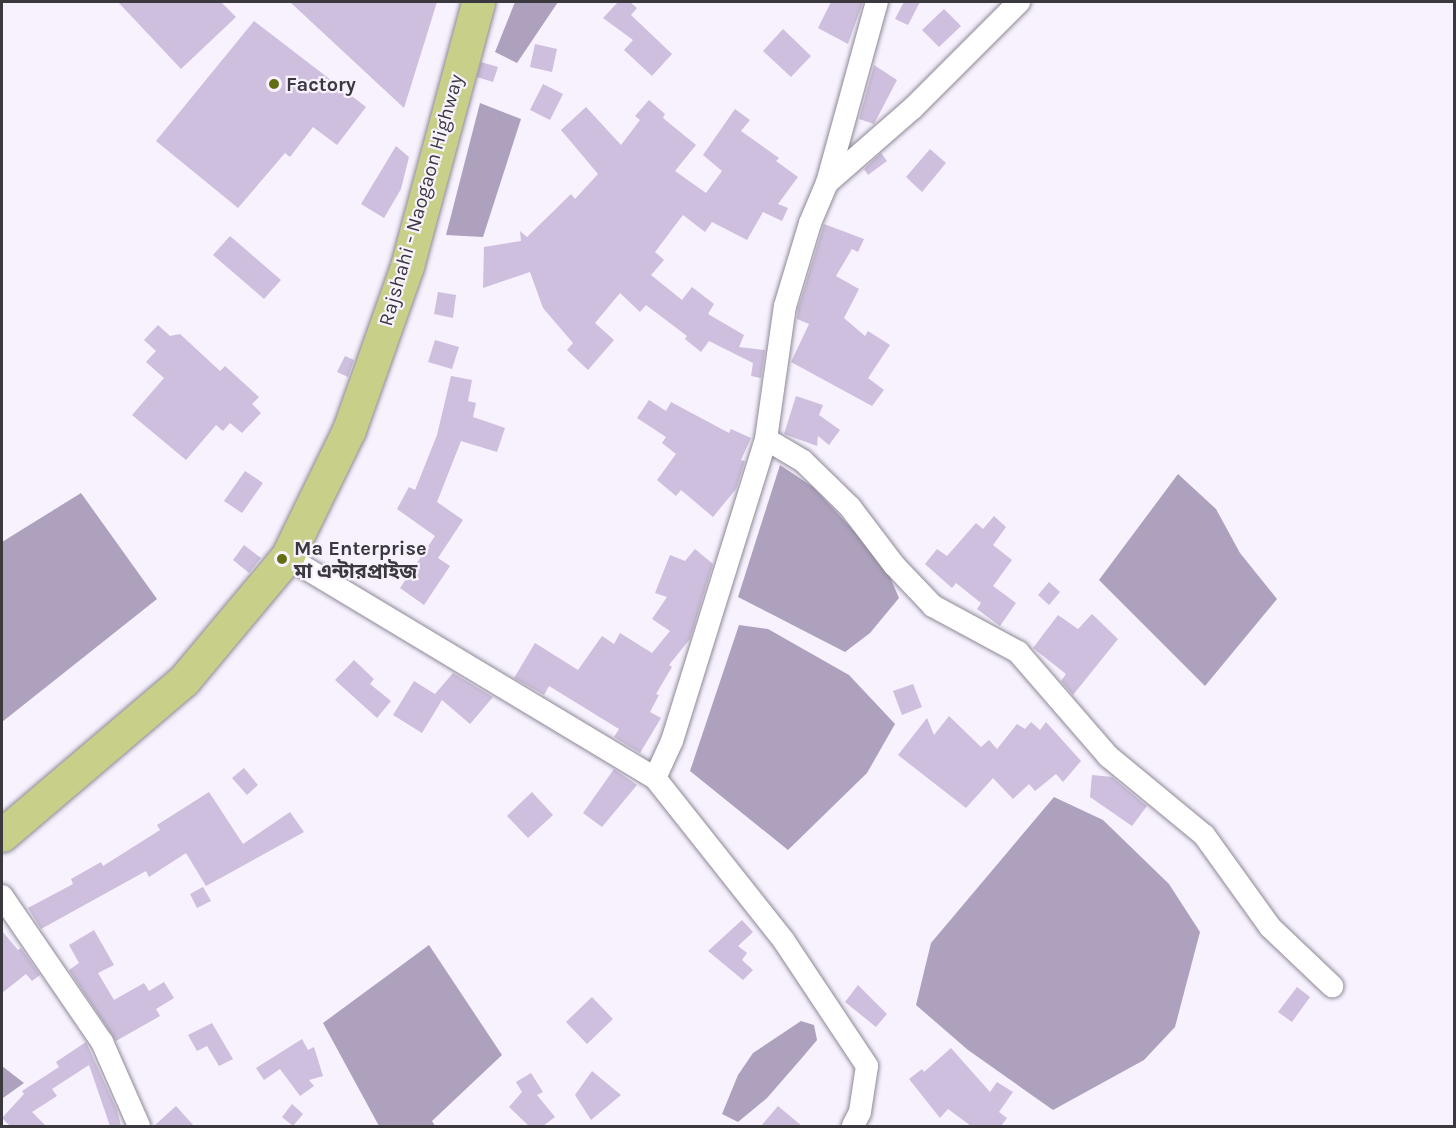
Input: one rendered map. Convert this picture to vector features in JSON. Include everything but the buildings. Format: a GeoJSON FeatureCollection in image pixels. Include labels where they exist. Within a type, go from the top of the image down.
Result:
{"type":"FeatureCollection","features":[{"type":"Feature","properties":{"kind":"main road","name":"Rajshahi - Naogaon Highway"},"geometry":{"type":"LineString","coordinates":[[2,835],[184,680],[286,557],[349,430],[407,266],[478,2]]}},
{"type":"Feature","properties":{"kind":"street"},"geometry":{"type":"LineString","coordinates":[[655,778],[672,741],[766,439],[785,306],[810,223],[827,183],[877,2]]}},
{"type":"Feature","properties":{"kind":"street"},"geometry":{"type":"LineString","coordinates":[[827,183],[913,108],[1020,2]]}},
{"type":"Feature","properties":{"kind":"street"},"geometry":{"type":"LineString","coordinates":[[766,439],[803,461],[842,499],[894,565],[933,606],[1018,652],[1108,756],[1204,835],[1270,927],[1332,986]]}},
{"type":"Feature","properties":{"kind":"street"},"geometry":{"type":"LineString","coordinates":[[286,557],[655,778],[784,941],[867,1066],[861,1112],[853,1126]]}},
{"type":"Feature","properties":{"kind":"street"},"geometry":{"type":"LineString","coordinates":[[2,896],[102,1042],[139,1126]]}},
{"type":"Feature","properties":{"kind":"shaded area"},"geometry":{"type":"Polygon","coordinates":[[[515,2],[558,2],[517,63],[495,52],[515,2]]]}},
{"type":"Feature","properties":{"kind":"shaded area"},"geometry":{"type":"Polygon","coordinates":[[[480,103],[521,119],[483,237],[446,235],[480,103]]]}},
{"type":"Feature","properties":{"kind":"shaded area"},"geometry":{"type":"Polygon","coordinates":[[[780,465],[813,487],[884,563],[899,598],[870,633],[845,652],[738,597],[780,465]]]}},
{"type":"Feature","properties":{"kind":"shaded area"},"geometry":{"type":"Polygon","coordinates":[[[1178,474],[1216,509],[1240,553],[1277,599],[1205,686],[1099,580],[1178,474]]]}},
{"type":"Feature","properties":{"kind":"shaded area"},"geometry":{"type":"Polygon","coordinates":[[[81,493],[157,599],[2,722],[2,542],[81,493]]]}},
{"type":"Feature","properties":{"kind":"shaded area"},"geometry":{"type":"Polygon","coordinates":[[[739,625],[768,629],[849,675],[895,724],[867,773],[788,850],[690,771],[739,625]]]}},
{"type":"Feature","properties":{"kind":"shaded area"},"geometry":{"type":"Polygon","coordinates":[[[1054,797],[1103,820],[1169,884],[1200,932],[1175,1027],[1144,1060],[1053,1110],[968,1050],[916,1005],[931,943],[1054,797]]]}},
{"type":"Feature","properties":{"kind":"shaded area"},"geometry":{"type":"Polygon","coordinates":[[[429,945],[502,1055],[432,1121],[435,1126],[379,1126],[323,1023],[429,945]]]}},
{"type":"Feature","properties":{"kind":"shaded area"},"geometry":{"type":"Polygon","coordinates":[[[801,1021],[814,1025],[817,1040],[801,1059],[767,1098],[738,1122],[722,1114],[738,1075],[753,1053],[801,1021]]]}},
{"type":"Feature","properties":{"kind":"shaded area"},"geometry":{"type":"Polygon","coordinates":[[[2,1066],[24,1083],[3,1098],[2,1104],[2,1066]]]}},
{"type":"Feature","properties":{"kind":"place","name":"Factory"},"geometry":{"type":"Point","coordinates":[274,84]}},
{"type":"Feature","properties":{"kind":"place","name":"Ma Enterprise মা এন্টারপ্রাইজ"},"geometry":{"type":"Point","coordinates":[282,559]}}]}
